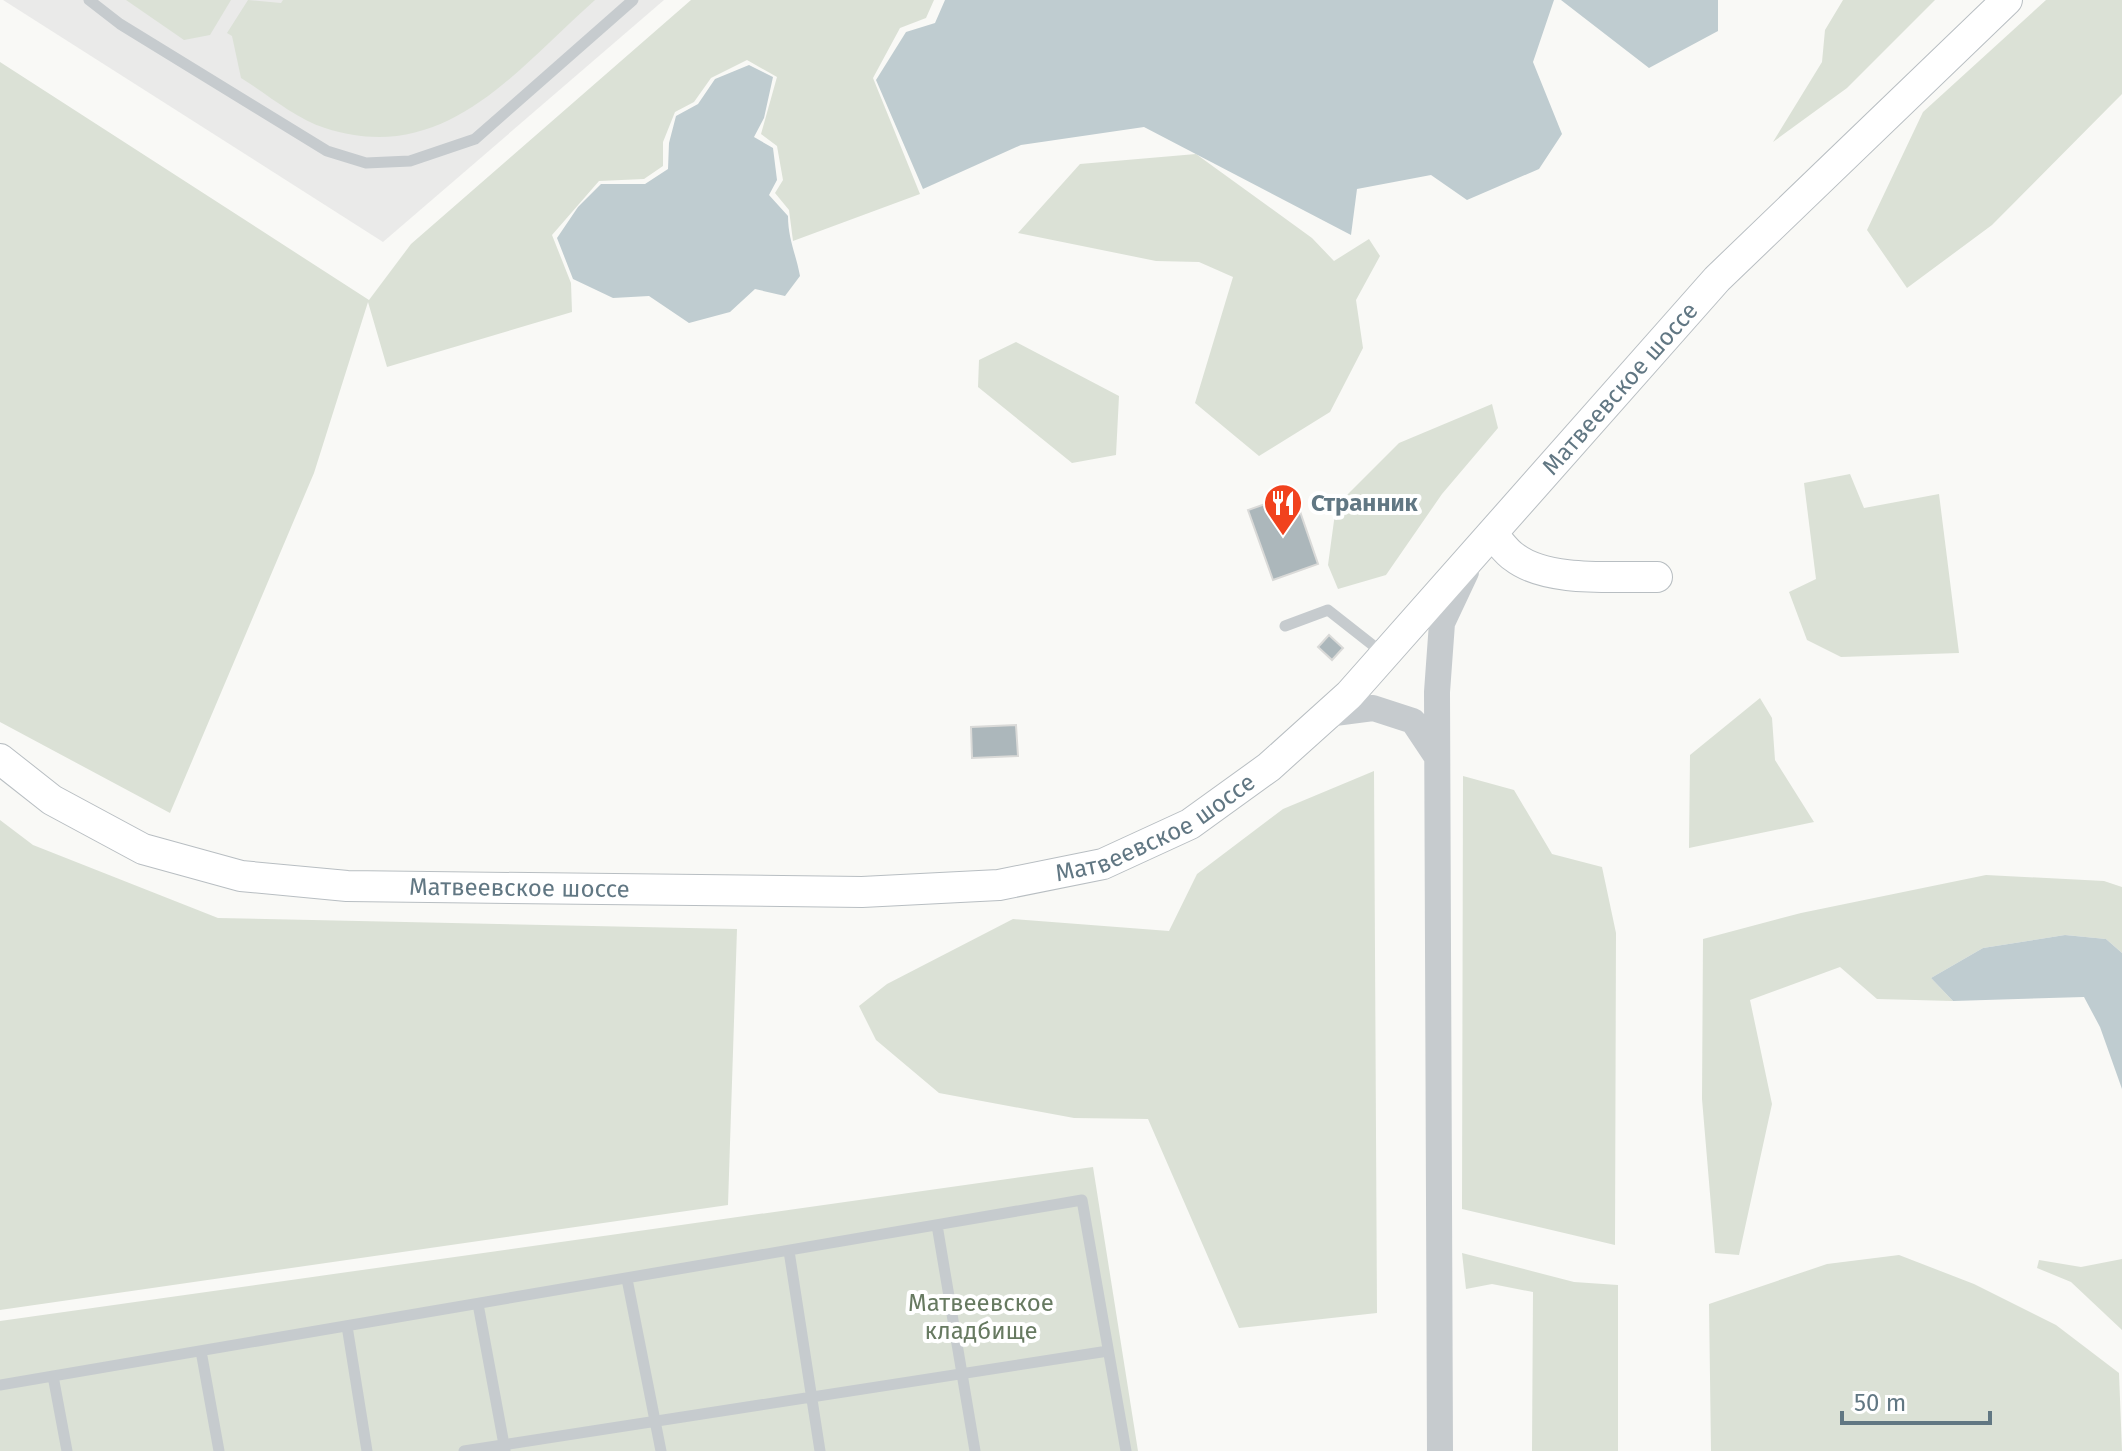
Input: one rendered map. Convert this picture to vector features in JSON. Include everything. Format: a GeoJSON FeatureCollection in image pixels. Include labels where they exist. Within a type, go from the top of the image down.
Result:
{"type":"FeatureCollection","features":[{"type":"Feature","properties":{"kind":"main road","name":"Матвеевское шоссе"},"geometry":{"type":"LineString","coordinates":[[0,759],[52,800],[143,849],[241,876],[347,886],[862,892],[999,885],[1103,864],[1190,824],[1269,767],[1327,714],[1385,655],[1717,279],[2007,0]]}},
{"type":"Feature","properties":{"kind":"main road"},"geometry":{"type":"LineString","coordinates":[[1483,545],[1538,569],[1587,576],[1657,577]]}},
{"type":"Feature","properties":{"kind":"street"},"geometry":{"type":"LineString","coordinates":[[1440,1451],[1437,692],[1442,623],[1483,545]]}},
{"type":"Feature","properties":{"kind":"street"},"geometry":{"type":"LineString","coordinates":[[1327,714],[1373,708],[1413,721],[1437,757]]}},
{"type":"Feature","properties":{"kind":"lane"},"geometry":{"type":"LineString","coordinates":[[89,0],[120,24],[327,151],[366,163],[410,161],[475,139],[633,0]]}},
{"type":"Feature","properties":{"kind":"lane"},"geometry":{"type":"LineString","coordinates":[[1285,626],[1328,610],[1385,655]]}},
{"type":"Feature","properties":{"kind":"lane"},"geometry":{"type":"LineString","coordinates":[[0,1385],[1082,1200],[1126,1451]]}},
{"type":"Feature","properties":{"kind":"lane"},"geometry":{"type":"LineString","coordinates":[[937,1225],[975,1451]]}},
{"type":"Feature","properties":{"kind":"lane"},"geometry":{"type":"LineString","coordinates":[[789,1251],[820,1451]]}},
{"type":"Feature","properties":{"kind":"lane"},"geometry":{"type":"LineString","coordinates":[[627,1279],[661,1451]]}},
{"type":"Feature","properties":{"kind":"lane"},"geometry":{"type":"LineString","coordinates":[[478,1304],[504,1448]]}},
{"type":"Feature","properties":{"kind":"lane"},"geometry":{"type":"LineString","coordinates":[[347,1326],[367,1451]]}},
{"type":"Feature","properties":{"kind":"lane"},"geometry":{"type":"LineString","coordinates":[[201,1351],[219,1451]]}},
{"type":"Feature","properties":{"kind":"lane"},"geometry":{"type":"LineString","coordinates":[[464,1451],[504,1448],[812,1395],[1108,1351]]}},
{"type":"Feature","properties":{"kind":"lane"},"geometry":{"type":"LineString","coordinates":[[53,1376],[67,1451]]}},
{"type":"Feature","properties":{"kind":"shaded area"},"geometry":{"type":"Polygon","coordinates":[[[3,0],[664,0],[383,242],[3,0]]]}},
{"type":"Feature","properties":{"kind":"shaded area"},"geometry":{"type":"Polygon","coordinates":[[[945,0],[1554,0],[1533,62],[1562,134],[1539,169],[1467,200],[1431,175],[1357,189],[1351,235],[1144,127],[1021,145],[923,189],[876,80],[906,32],[935,23],[945,0]]]}},
{"type":"Feature","properties":{"kind":"shaded area"},"geometry":{"type":"Polygon","coordinates":[[[1561,0],[1718,0],[1718,31],[1649,68],[1561,0]]]}},
{"type":"Feature","properties":{"kind":"shaded area"},"geometry":{"type":"Polygon","coordinates":[[[749,65],[773,77],[764,118],[754,137],[773,148],[777,180],[769,195],[788,216],[800,276],[785,296],[755,289],[730,312],[689,323],[649,296],[613,298],[573,279],[557,238],[578,207],[601,184],[645,184],[668,169],[669,143],[676,116],[698,104],[715,79],[749,65]]]}},
{"type":"Feature","properties":{"kind":"shaded area"},"geometry":{"type":"Polygon","coordinates":[[[2065,935],[2106,939],[2122,953],[2122,1089],[2100,1027],[2084,997],[1953,1001],[1931,978],[1983,948],[2065,935]]]}},
{"type":"Feature","properties":{"kind":"green space"},"geometry":{"type":"Polygon","coordinates":[[[126,0],[231,0],[210,35],[184,40],[126,0]]]}},
{"type":"Feature","properties":{"kind":"green space"},"geometry":{"type":"Polygon","coordinates":[[[248,0],[281,3],[283,0],[595,0],[506,82],[475,105],[442,123],[406,134],[367,137],[314,124],[241,78],[232,36],[227,33],[248,0]]]}},
{"type":"Feature","properties":{"kind":"green space"},"geometry":{"type":"Polygon","coordinates":[[[691,0],[934,0],[926,18],[900,28],[873,78],[920,194],[793,241],[789,210],[775,193],[783,180],[777,146],[761,134],[777,77],[747,60],[711,78],[694,102],[675,112],[663,142],[663,166],[644,179],[599,181],[552,235],[571,283],[572,312],[387,367],[368,302],[314,473],[170,813],[0,722],[0,62],[369,300],[411,244],[691,0]]]}},
{"type":"Feature","properties":{"kind":"green space"},"geometry":{"type":"Polygon","coordinates":[[[1843,0],[1935,0],[1847,88],[1773,142],[1822,62],[1825,30],[1843,0]]]}},
{"type":"Feature","properties":{"kind":"green space"},"geometry":{"type":"Polygon","coordinates":[[[2046,0],[2122,0],[2122,94],[1992,225],[1907,288],[1867,230],[1923,112],[2046,0]]]}},
{"type":"Feature","properties":{"kind":"green space"},"geometry":{"type":"Polygon","coordinates":[[[1196,154],[1312,238],[1334,261],[1369,239],[1380,256],[1356,300],[1363,348],[1330,412],[1259,456],[1195,403],[1233,277],[1199,262],[1156,261],[1018,233],[1080,164],[1196,154]]]}},
{"type":"Feature","properties":{"kind":"green space"},"geometry":{"type":"Polygon","coordinates":[[[1016,342],[1119,396],[1116,455],[1072,463],[978,387],[979,360],[1016,342]]]}},
{"type":"Feature","properties":{"kind":"green space"},"geometry":{"type":"Polygon","coordinates":[[[1492,404],[1498,428],[1442,494],[1386,575],[1338,589],[1328,565],[1336,506],[1399,443],[1492,404]]]}},
{"type":"Feature","properties":{"kind":"green space"},"geometry":{"type":"Polygon","coordinates":[[[1850,474],[1864,508],[1939,494],[1959,653],[1841,657],[1807,640],[1789,592],[1816,579],[1804,483],[1850,474]]]}},
{"type":"Feature","properties":{"kind":"green space"},"geometry":{"type":"Polygon","coordinates":[[[1760,698],[1772,718],[1775,760],[1814,822],[1689,848],[1690,755],[1760,698]]]}},
{"type":"Feature","properties":{"kind":"green space"},"geometry":{"type":"Polygon","coordinates":[[[1374,771],[1377,1313],[1239,1328],[1148,1119],[1074,1118],[939,1093],[876,1040],[859,1006],[887,984],[1013,919],[1169,931],[1197,874],[1283,809],[1374,771]]]}},
{"type":"Feature","properties":{"kind":"green space"},"geometry":{"type":"Polygon","coordinates":[[[1463,776],[1514,790],[1552,854],[1602,867],[1616,933],[1615,1245],[1462,1209],[1463,776]]]}},
{"type":"Feature","properties":{"kind":"green space"},"geometry":{"type":"Polygon","coordinates":[[[0,820],[33,845],[218,918],[737,929],[728,1205],[0,1310],[0,820]]]}},
{"type":"Feature","properties":{"kind":"green space"},"geometry":{"type":"Polygon","coordinates":[[[1986,875],[2104,881],[2122,887],[2122,953],[2106,939],[2065,935],[1983,948],[1931,978],[1953,1001],[1877,999],[1840,967],[1750,1000],[1772,1104],[1739,1255],[1715,1253],[1702,1099],[1703,939],[1801,913],[1986,875]]]}},
{"type":"Feature","properties":{"kind":"green space","name":"Матвеевское кладбище"},"geometry":{"type":"Polygon","coordinates":[[[1093,1167],[1138,1451],[0,1451],[0,1321],[1093,1167]]]}},
{"type":"Feature","properties":{"kind":"green space"},"geometry":{"type":"Polygon","coordinates":[[[1462,1253],[1574,1282],[1618,1285],[1618,1451],[1532,1451],[1533,1292],[1492,1284],[1466,1289],[1462,1253]]]}},
{"type":"Feature","properties":{"kind":"green space"},"geometry":{"type":"Polygon","coordinates":[[[1899,1255],[1974,1284],[2056,1325],[2119,1373],[2122,1451],[1711,1451],[1709,1304],[1827,1264],[1899,1255]]]}},
{"type":"Feature","properties":{"kind":"green space"},"geometry":{"type":"Polygon","coordinates":[[[2122,1259],[2122,1330],[2071,1282],[2037,1268],[2039,1260],[2081,1267],[2122,1259]]]}},
{"type":"Feature","properties":{"kind":"building","name":"Странник"},"geometry":{"type":"Polygon","coordinates":[[[1294,494],[1318,564],[1273,580],[1248,510],[1294,494]]]}},
{"type":"Feature","properties":{"kind":"building"},"geometry":{"type":"Polygon","coordinates":[[[1329,635],[1343,648],[1332,660],[1318,647],[1329,635]]]}},
{"type":"Feature","properties":{"kind":"building"},"geometry":{"type":"Polygon","coordinates":[[[1016,725],[1018,756],[972,758],[971,727],[1016,725]]]}},
{"type":"Feature","properties":{"kind":"place","name":"Странник"},"geometry":{"type":"Point","coordinates":[1283,537]}}]}
